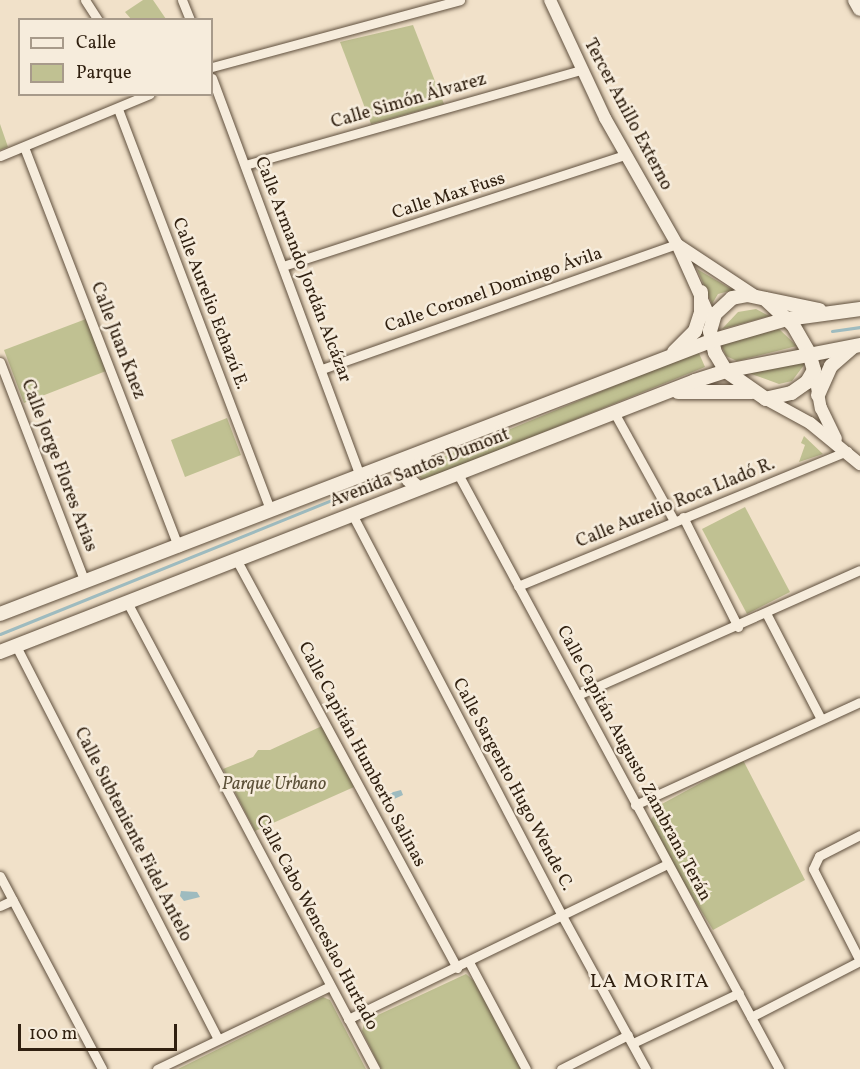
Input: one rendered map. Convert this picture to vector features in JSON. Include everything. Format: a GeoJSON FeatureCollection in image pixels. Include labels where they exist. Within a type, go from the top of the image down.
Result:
{"type":"FeatureCollection","features":[{"type":"Feature","properties":{"kind":"main road"},"geometry":{"type":"LineString","coordinates":[[855,0],[860,9]]}},
{"type":"Feature","properties":{"kind":"main road"},"geometry":{"type":"LineString","coordinates":[[664,359],[683,346],[695,331],[701,312],[701,292]]}},
{"type":"Feature","properties":{"kind":"main road"},"geometry":{"type":"LineString","coordinates":[[760,396],[726,371],[711,341],[712,322],[725,303],[739,296],[832,312]]}},
{"type":"Feature","properties":{"kind":"main road"},"geometry":{"type":"LineString","coordinates":[[664,393],[760,396],[791,393],[807,381],[814,370],[807,349],[790,322],[760,298]]}},
{"type":"Feature","properties":{"kind":"main road","name":"Avenida Santos Dumont"},"geometry":{"type":"LineString","coordinates":[[0,614],[711,341],[832,312],[860,309]]}},
{"type":"Feature","properties":{"kind":"main road"},"geometry":{"type":"LineString","coordinates":[[818,395],[831,366],[857,345]]}},
{"type":"Feature","properties":{"kind":"main road","name":"Avenida Santos Dumont"},"geometry":{"type":"LineString","coordinates":[[0,652],[664,393],[726,371],[807,349],[857,345]]}},
{"type":"Feature","properties":{"kind":"main road"},"geometry":{"type":"LineString","coordinates":[[418,488],[408,479],[407,470],[443,442]]}},
{"type":"Feature","properties":{"kind":"main road"},"geometry":{"type":"LineString","coordinates":[[370,507],[401,483],[400,473],[390,463]]}},
{"type":"Feature","properties":{"kind":"street"},"geometry":{"type":"LineString","coordinates":[[85,0],[97,18]]}},
{"type":"Feature","properties":{"kind":"street"},"geometry":{"type":"LineString","coordinates":[[182,0],[189,18]]}},
{"type":"Feature","properties":{"kind":"street"},"geometry":{"type":"LineString","coordinates":[[213,67],[460,0]]}},
{"type":"Feature","properties":{"kind":"street","name":"Tercer Anillo Externo"},"geometry":{"type":"LineString","coordinates":[[550,0],[581,70],[625,155],[677,244],[701,292],[712,322]]}},
{"type":"Feature","properties":{"kind":"street","name":"Calle Simón Álvarez"},"geometry":{"type":"LineString","coordinates":[[245,165],[581,70]]}},
{"type":"Feature","properties":{"kind":"street","name":"Calle Armando Jordán Alcázar"},"geometry":{"type":"LineString","coordinates":[[213,81],[360,475]]}},
{"type":"Feature","properties":{"kind":"street"},"geometry":{"type":"LineString","coordinates":[[0,156],[147,96]]}},
{"type":"Feature","properties":{"kind":"street","name":"Calle Aurelio Echazú E."},"geometry":{"type":"LineString","coordinates":[[117,108],[270,510]]}},
{"type":"Feature","properties":{"kind":"street","name":"Calle Juan Knez"},"geometry":{"type":"LineString","coordinates":[[24,147],[178,547]]}},
{"type":"Feature","properties":{"kind":"street","name":"Calle Max Fuss"},"geometry":{"type":"LineString","coordinates":[[283,266],[625,155]]}},
{"type":"Feature","properties":{"kind":"street","name":"Tercer Anillo Externo"},"geometry":{"type":"LineString","coordinates":[[677,244],[760,298]]}},
{"type":"Feature","properties":{"kind":"street","name":"Calle Coronel Domingo Ávila"},"geometry":{"type":"LineString","coordinates":[[322,369],[677,244]]}},
{"type":"Feature","properties":{"kind":"street","name":"Calle Jorge Flores Arias"},"geometry":{"type":"LineString","coordinates":[[0,362],[85,582]]}},
{"type":"Feature","properties":{"kind":"street"},"geometry":{"type":"LineString","coordinates":[[814,370],[818,395],[826,421],[843,448]]}},
{"type":"Feature","properties":{"kind":"street"},"geometry":{"type":"LineString","coordinates":[[760,396],[843,448],[860,464]]}},
{"type":"Feature","properties":{"kind":"street"},"geometry":{"type":"LineString","coordinates":[[615,414],[678,519],[738,627]]}},
{"type":"Feature","properties":{"kind":"street","name":"Calle Aurelio Roca Lladó R."},"geometry":{"type":"LineString","coordinates":[[519,586],[843,448]]}},
{"type":"Feature","properties":{"kind":"street","name":"Calle Capitán Augusto Zambrana Terán"},"geometry":{"type":"LineString","coordinates":[[458,474],[578,695],[635,806],[779,1069]]}},
{"type":"Feature","properties":{"kind":"street","name":"Calle Sargento Hugo Wende C."},"geometry":{"type":"LineString","coordinates":[[352,514],[561,914],[646,1069]]}},
{"type":"Feature","properties":{"kind":"street","name":"Calle Capitán Humberto Salinas"},"geometry":{"type":"LineString","coordinates":[[236,559],[457,968]]}},
{"type":"Feature","properties":{"kind":"street"},"geometry":{"type":"LineString","coordinates":[[578,695],[738,627],[860,570]]}},
{"type":"Feature","properties":{"kind":"street","name":"Calle Cabo Wenceslao Hurtado"},"geometry":{"type":"LineString","coordinates":[[127,602],[375,1069]]}},
{"type":"Feature","properties":{"kind":"street"},"geometry":{"type":"LineString","coordinates":[[766,613],[821,719]]}},
{"type":"Feature","properties":{"kind":"street","name":"Calle Subteniente Fidel Antelo"},"geometry":{"type":"LineString","coordinates":[[16,646],[218,1039]]}},
{"type":"Feature","properties":{"kind":"street"},"geometry":{"type":"LineString","coordinates":[[635,806],[860,702]]}},
{"type":"Feature","properties":{"kind":"street"},"geometry":{"type":"LineString","coordinates":[[751,1017],[860,961],[814,874],[813,863],[819,856],[860,835]]}},
{"type":"Feature","properties":{"kind":"street"},"geometry":{"type":"LineString","coordinates":[[348,1019],[667,864]]}},
{"type":"Feature","properties":{"kind":"street"},"geometry":{"type":"LineString","coordinates":[[0,876],[102,1069]]}},
{"type":"Feature","properties":{"kind":"street"},"geometry":{"type":"LineString","coordinates":[[0,906],[13,900]]}},
{"type":"Feature","properties":{"kind":"street"},"geometry":{"type":"LineString","coordinates":[[469,962],[526,1069]]}},
{"type":"Feature","properties":{"kind":"street"},"geometry":{"type":"LineString","coordinates":[[157,1069],[330,986]]}},
{"type":"Feature","properties":{"kind":"street"},"geometry":{"type":"LineString","coordinates":[[561,1069],[739,993]]}},
{"type":"Feature","properties":{"kind":"green space"},"geometry":{"type":"Polygon","coordinates":[[[143,0],[153,0],[165,18],[130,18],[125,12],[143,0]]]}},
{"type":"Feature","properties":{"kind":"green space"},"geometry":{"type":"Polygon","coordinates":[[[413,25],[444,104],[371,124],[340,42],[413,25]]]}},
{"type":"Feature","properties":{"kind":"green space"},"geometry":{"type":"Polygon","coordinates":[[[0,124],[8,147],[0,150],[0,124]]]}},
{"type":"Feature","properties":{"kind":"green space"},"geometry":{"type":"Polygon","coordinates":[[[697,269],[733,290],[718,294],[712,304],[697,269]]]}},
{"type":"Feature","properties":{"kind":"green space"},"geometry":{"type":"Polygon","coordinates":[[[756,309],[769,316],[722,329],[738,312],[756,309]]]}},
{"type":"Feature","properties":{"kind":"green space"},"geometry":{"type":"Polygon","coordinates":[[[86,319],[106,371],[24,403],[4,350],[86,319]]]}},
{"type":"Feature","properties":{"kind":"green space"},"geometry":{"type":"Polygon","coordinates":[[[779,329],[797,346],[737,361],[726,356],[722,347],[722,344],[779,329]]]}},
{"type":"Feature","properties":{"kind":"green space"},"geometry":{"type":"Polygon","coordinates":[[[698,351],[705,367],[430,478],[423,480],[418,475],[421,466],[698,351]]]}},
{"type":"Feature","properties":{"kind":"green space"},"geometry":{"type":"Polygon","coordinates":[[[804,360],[804,365],[792,381],[779,384],[746,372],[804,360]]]}},
{"type":"Feature","properties":{"kind":"green space"},"geometry":{"type":"Polygon","coordinates":[[[227,418],[241,455],[185,477],[171,440],[227,418]]]}},
{"type":"Feature","properties":{"kind":"green space"},"geometry":{"type":"Polygon","coordinates":[[[804,436],[823,454],[799,462],[805,445],[801,443],[804,436]]]}},
{"type":"Feature","properties":{"kind":"green space"},"geometry":{"type":"Polygon","coordinates":[[[745,507],[790,592],[747,614],[702,529],[745,507]]]}},
{"type":"Feature","properties":{"kind":"green space","name":"Parque Urbano"},"geometry":{"type":"Polygon","coordinates":[[[322,726],[354,787],[255,831],[223,769],[253,757],[258,750],[270,750],[322,726]]]}},
{"type":"Feature","properties":{"kind":"green space"},"geometry":{"type":"Polygon","coordinates":[[[743,760],[805,880],[713,930],[648,825],[660,805],[743,760]]]}},
{"type":"Feature","properties":{"kind":"green space"},"geometry":{"type":"Polygon","coordinates":[[[466,974],[474,981],[521,1069],[381,1069],[362,1031],[365,1021],[466,974]]]}},
{"type":"Feature","properties":{"kind":"green space"},"geometry":{"type":"Polygon","coordinates":[[[323,997],[330,1000],[366,1069],[178,1069],[323,997]]]}},
{"type":"Feature","properties":{"kind":"water"},"geometry":{"type":"Polygon","coordinates":[[[401,790],[403,795],[383,804],[378,796],[401,790]]]}},
{"type":"Feature","properties":{"kind":"water"},"geometry":{"type":"Polygon","coordinates":[[[181,891],[197,892],[200,897],[184,901],[180,896],[181,891]]]}},
{"type":"Feature","properties":{"kind":"waterway"},"geometry":{"type":"LineString","coordinates":[[832,331],[860,327]]}},
{"type":"Feature","properties":{"kind":"waterway"},"geometry":{"type":"LineString","coordinates":[[0,634],[356,490]]}},
{"type":"Feature","properties":{"kind":"district","name":"LA MORITA"},"geometry":{"type":"Point","coordinates":[650,982]}}]}
